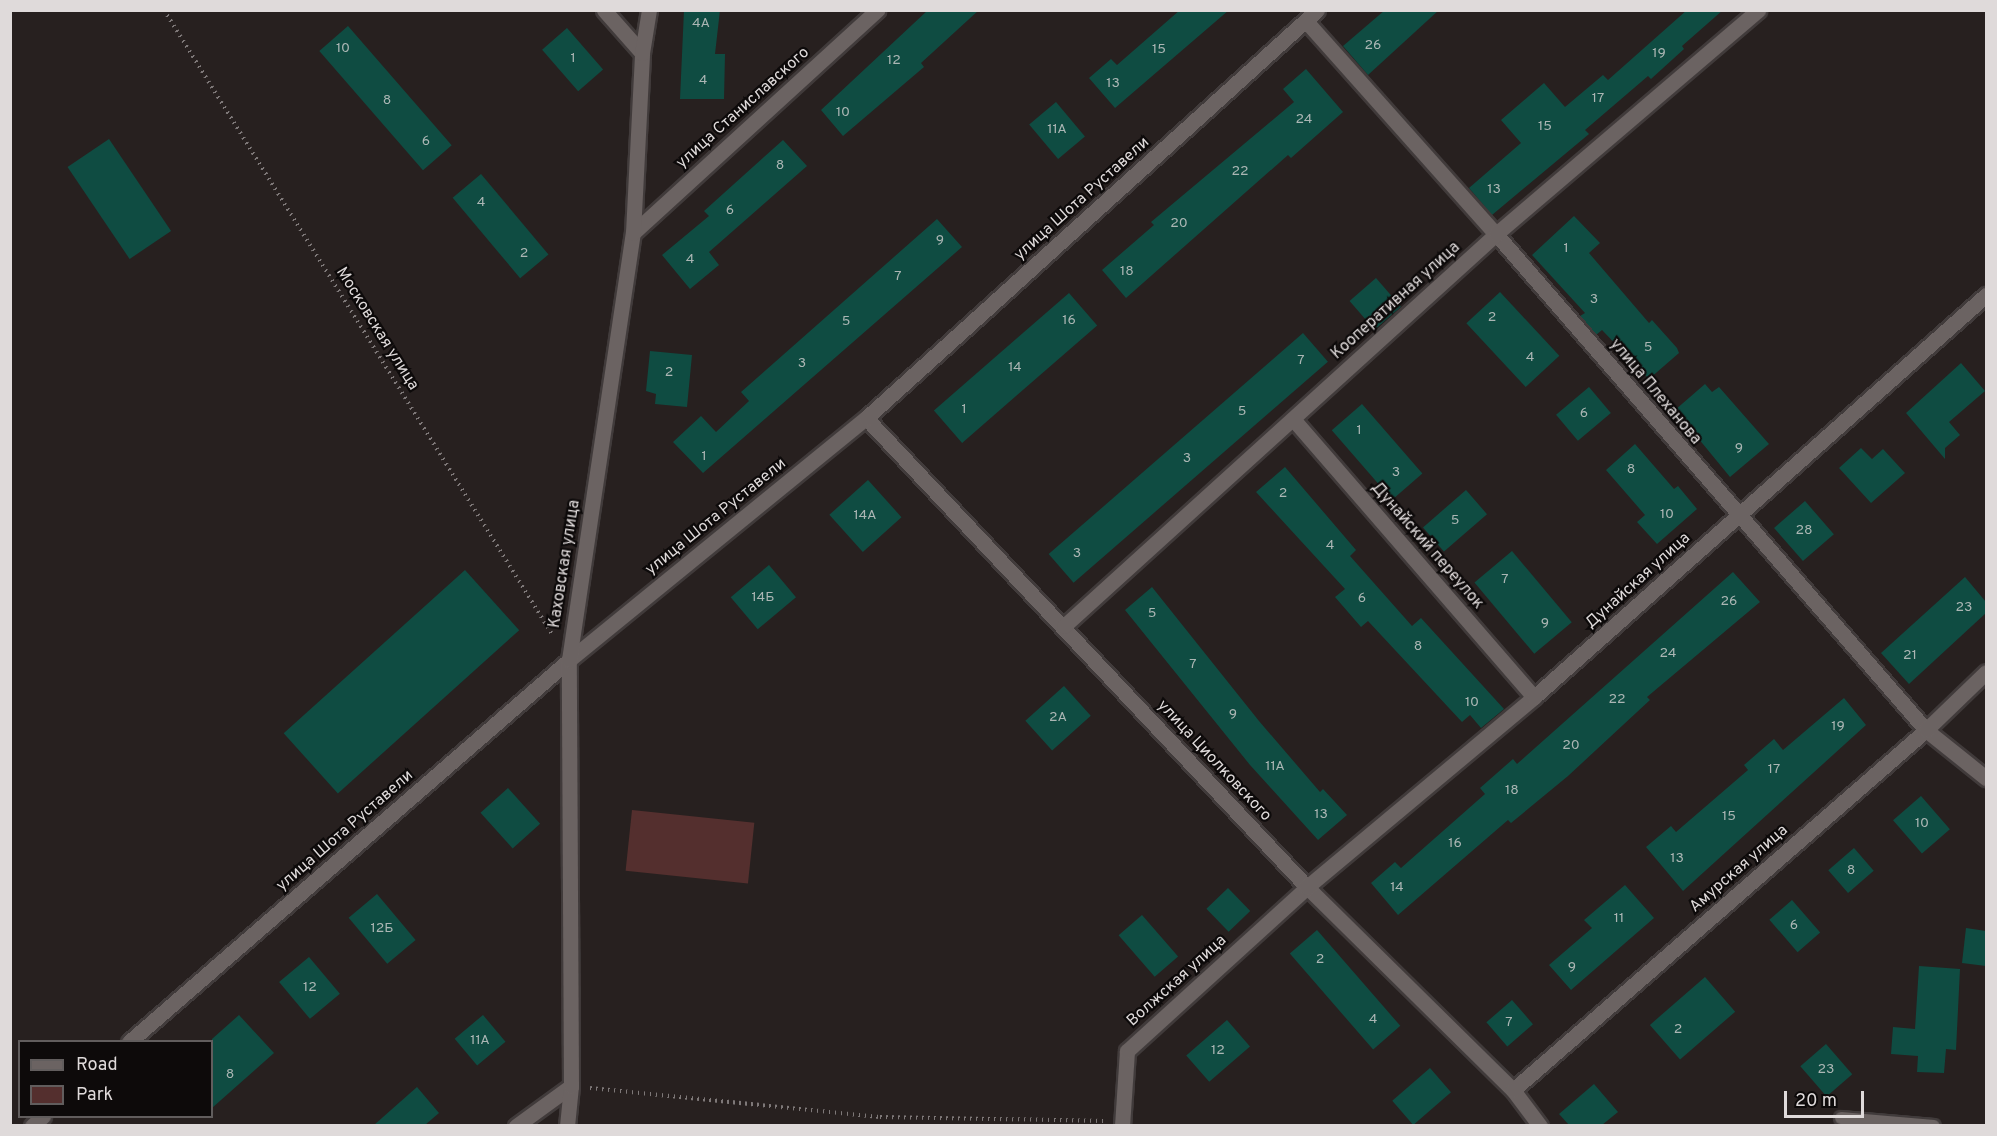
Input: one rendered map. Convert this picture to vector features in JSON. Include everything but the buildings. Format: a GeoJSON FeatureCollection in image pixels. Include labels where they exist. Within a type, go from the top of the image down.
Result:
{"type":"FeatureCollection","features":[{"type":"Feature","properties":{"kind":"street"},"geometry":{"type":"LineString","coordinates":[[604,10],[642,53]]}},
{"type":"Feature","properties":{"kind":"street","name":"Каховская улица"},"geometry":{"type":"LineString","coordinates":[[567,1125],[571,1086],[569,660],[633,233],[642,53],[649,10]]}},
{"type":"Feature","properties":{"kind":"street","name":"улица Станиславского"},"geometry":{"type":"LineString","coordinates":[[633,233],[877,10]]}},
{"type":"Feature","properties":{"kind":"street","name":"Кооперативная улица"},"geometry":{"type":"LineString","coordinates":[[1064,626],[1496,234],[1758,10]]}},
{"type":"Feature","properties":{"kind":"street","name":"улица Шота Руставели"},"geometry":{"type":"LineString","coordinates":[[130,1040],[569,660],[866,418],[1311,16]]}},
{"type":"Feature","properties":{"kind":"street","name":"улица Плеханова"},"geometry":{"type":"LineString","coordinates":[[1311,16],[1738,516],[1926,730],[1986,778]]}},
{"type":"Feature","properties":{"kind":"street","name":"Дунайская улица"},"geometry":{"type":"LineString","coordinates":[[1307,887],[1534,697],[1986,295]]}},
{"type":"Feature","properties":{"kind":"street","name":"улица Циолковского"},"geometry":{"type":"LineString","coordinates":[[866,418],[1307,887],[1513,1090],[1540,1125]]}},
{"type":"Feature","properties":{"kind":"street","name":"Дунайский переулок"},"geometry":{"type":"LineString","coordinates":[[1293,419],[1534,697]]}},
{"type":"Feature","properties":{"kind":"street","name":"Амурская улица"},"geometry":{"type":"LineString","coordinates":[[1513,1090],[1926,730],[1986,672]]}},
{"type":"Feature","properties":{"kind":"street","name":"Волжская улица"},"geometry":{"type":"LineString","coordinates":[[1122,1123],[1127,1051],[1307,887]]}},
{"type":"Feature","properties":{"kind":"street"},"geometry":{"type":"LineString","coordinates":[[516,1125],[571,1086]]}},
{"type":"Feature","properties":{"kind":"lane"},"geometry":{"type":"LineString","coordinates":[[1841,1118],[1934,1125]]}},
{"type":"Feature","properties":{"kind":"path","name":"Московская улица"},"geometry":{"type":"LineString","coordinates":[[164,10],[569,660]]}},
{"type":"Feature","properties":{"kind":"path"},"geometry":{"type":"LineString","coordinates":[[571,1086],[880,1117],[1122,1123]]}},
{"type":"Feature","properties":{"kind":"green space"},"geometry":{"type":"Polygon","coordinates":[[[632,810],[754,823],[748,884],[626,871],[632,810]]]}}]}
